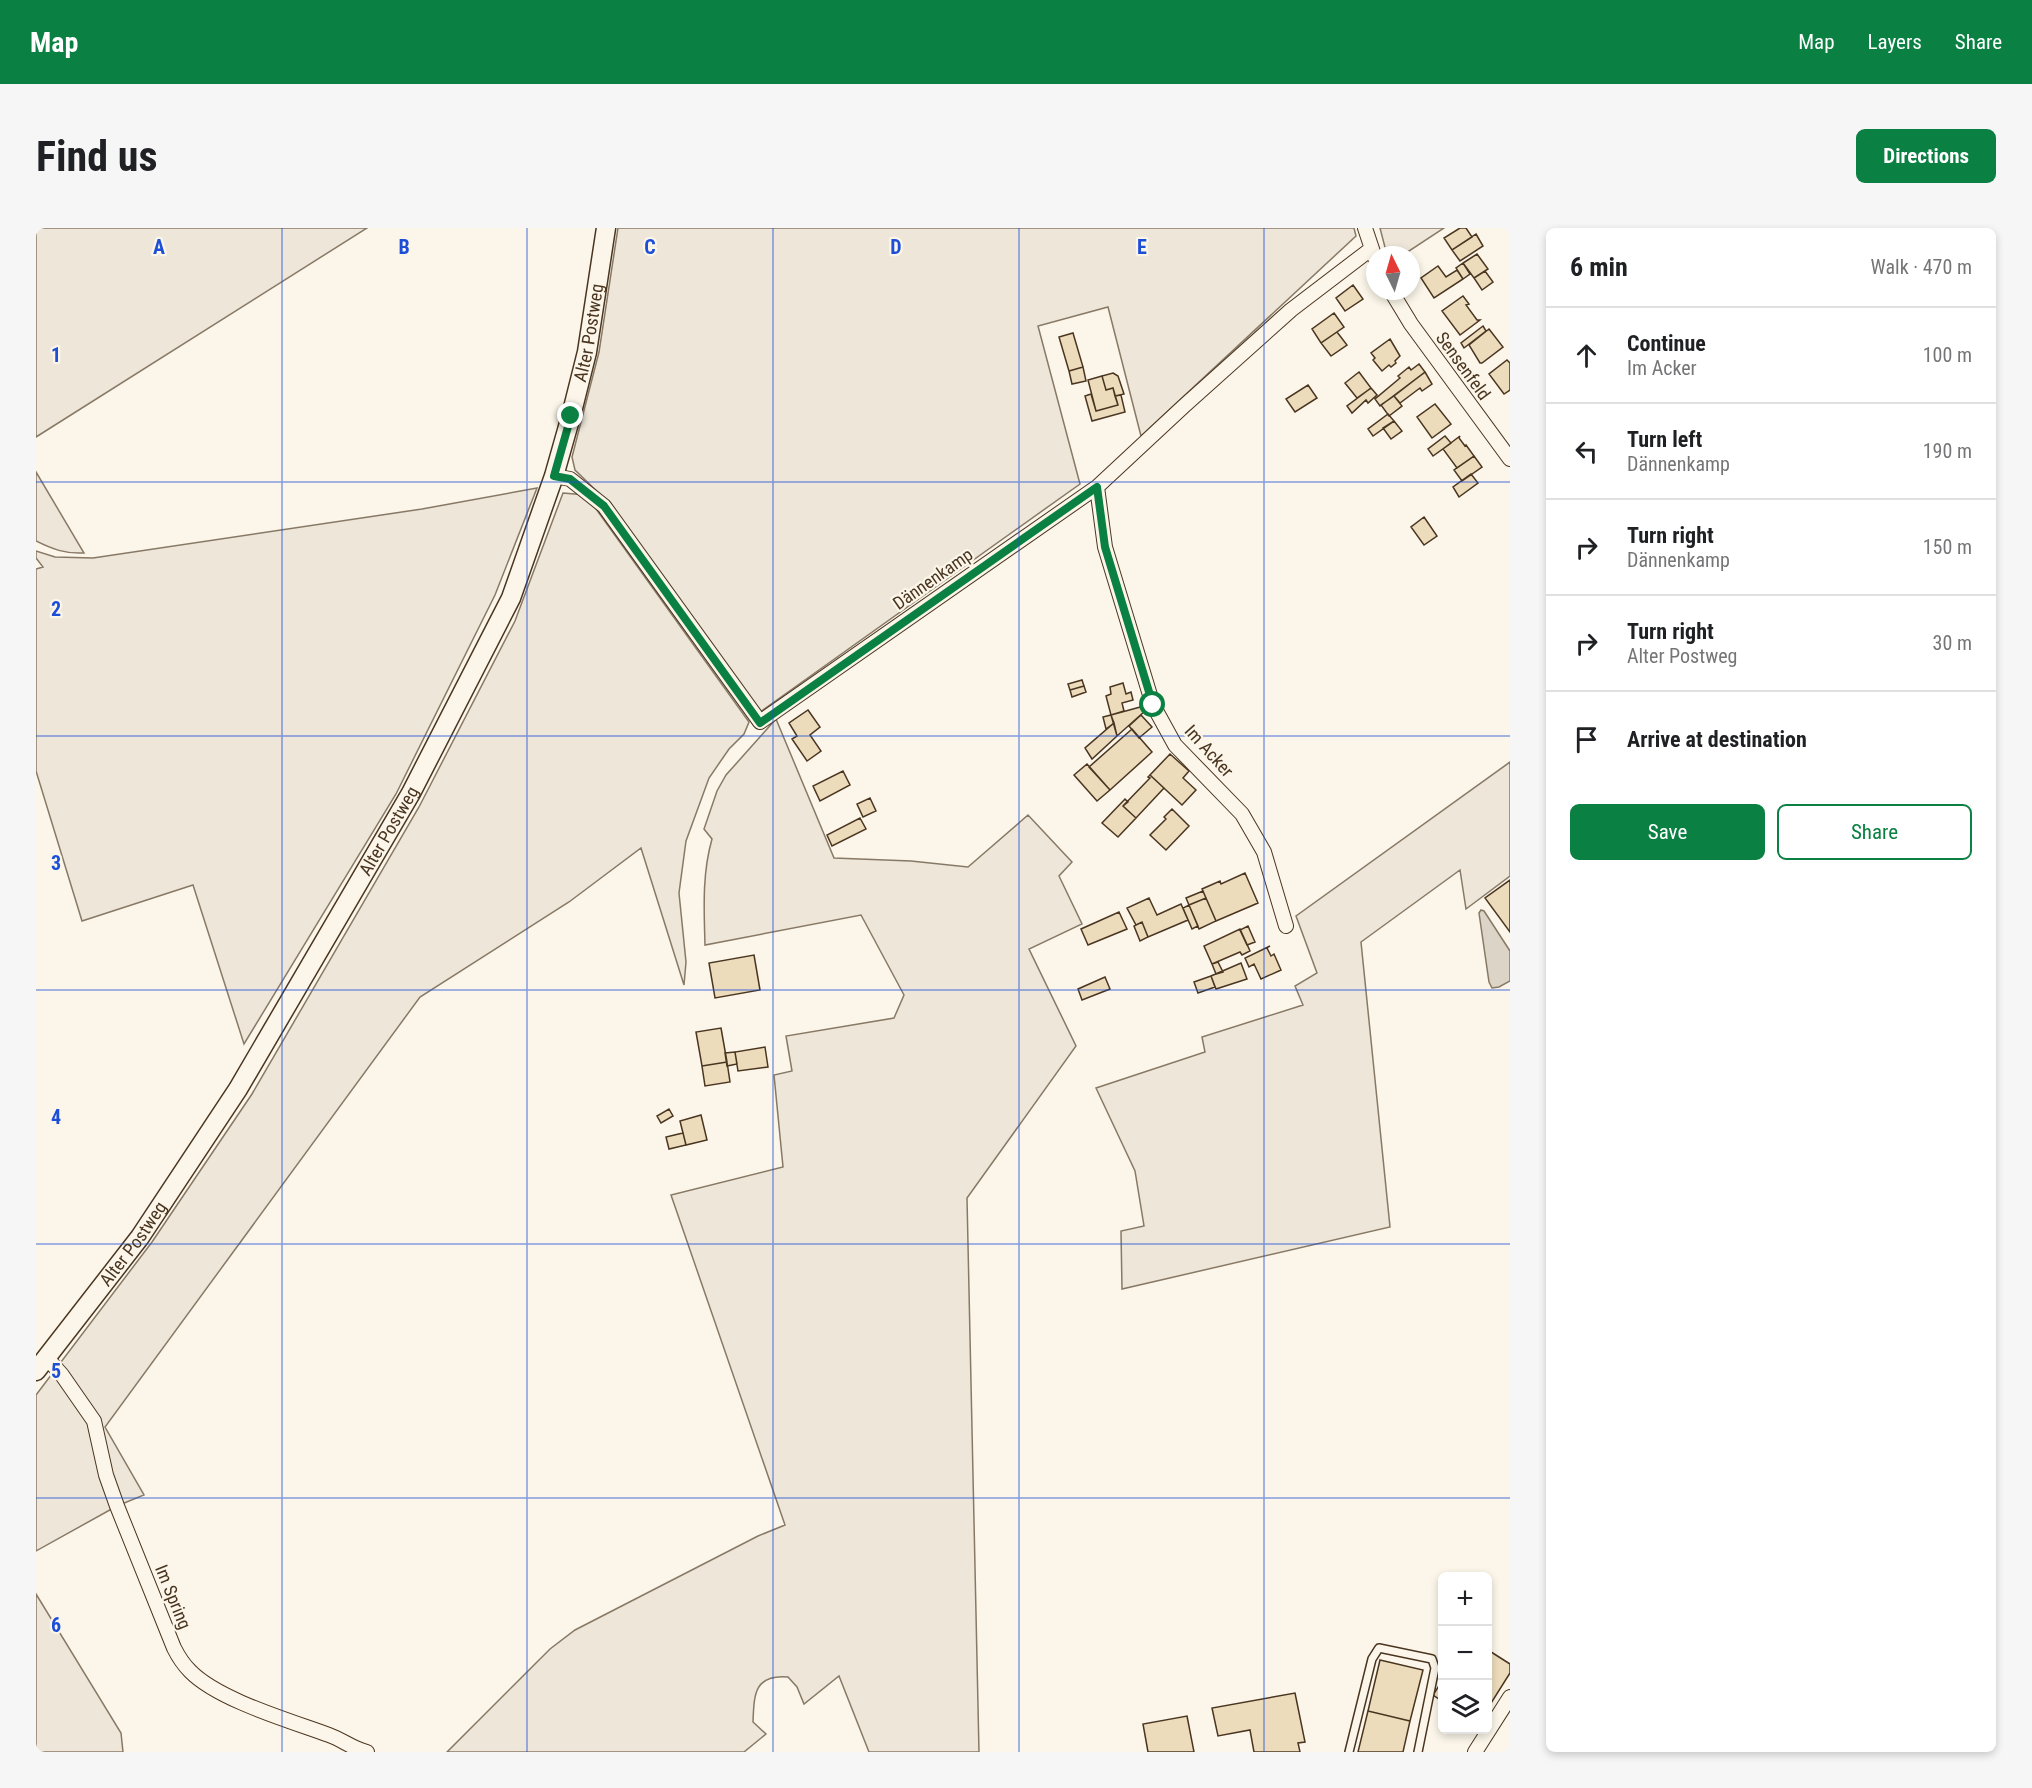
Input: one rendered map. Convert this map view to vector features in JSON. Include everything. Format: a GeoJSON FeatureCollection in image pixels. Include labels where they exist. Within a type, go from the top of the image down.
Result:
{"type":"FeatureCollection","features":[{"type":"Feature","properties":{"kind":"main road","name":"Alter Postweg"},"geometry":{"type":"LineString","coordinates":[[42,1364],[140,1237],[238,1089],[411,793],[512,598],[554,476],[571,416],[586,352],[606,228]]}},
{"type":"Feature","properties":{"kind":"street"},"geometry":{"type":"LineString","coordinates":[[1365,228],[1371,246]]}},
{"type":"Feature","properties":{"kind":"street","name":"Dännenkamp"},"geometry":{"type":"LineString","coordinates":[[554,476],[570,479],[604,506],[760,723],[1097,487],[1291,310],[1366,258]]}},
{"type":"Feature","properties":{"kind":"street","name":"Sensenfeld"},"geometry":{"type":"LineString","coordinates":[[1397,300],[1417,332],[1510,459]]}},
{"type":"Feature","properties":{"kind":"street","name":"Im Acker"},"geometry":{"type":"LineString","coordinates":[[1097,487],[1105,547],[1153,705],[1175,745],[1242,814],[1264,852],[1286,926]]}},
{"type":"Feature","properties":{"kind":"street","name":"Im Spring"},"geometry":{"type":"LineString","coordinates":[[42,1364],[63,1376],[94,1421],[106,1475],[117,1506],[174,1648],[182,1662],[200,1680],[231,1697],[335,1737],[359,1751]]}},
{"type":"Feature","properties":{"kind":"street"},"geometry":{"type":"LineString","coordinates":[[1475,1752],[1510,1697]]}},
{"type":"Feature","properties":{"kind":"lane"},"geometry":{"type":"LineString","coordinates":[[1349,1752],[1372,1659],[1379,1648],[1432,1659],[1435,1668],[1418,1752]]}},
{"type":"Feature","properties":{"kind":"shaded area"},"geometry":{"type":"Polygon","coordinates":[[[36,228],[367,228],[36,437],[36,228]]]}},
{"type":"Feature","properties":{"kind":"shaded area"},"geometry":{"type":"Polygon","coordinates":[[[618,228],[1354,228],[1356,236],[1141,436],[1108,307],[1038,326],[1080,484],[760,712],[608,502],[575,470],[572,457],[599,352],[618,228]]]}},
{"type":"Feature","properties":{"kind":"shaded area"},"geometry":{"type":"Polygon","coordinates":[[[1380,228],[1444,228],[1417,246],[1385,246],[1380,228]]]}},
{"type":"Feature","properties":{"kind":"shaded area"},"geometry":{"type":"Polygon","coordinates":[[[36,472],[84,553],[59,550],[36,541],[36,472]]]}},
{"type":"Feature","properties":{"kind":"shaded area"},"geometry":{"type":"Polygon","coordinates":[[[537,488],[495,595],[396,794],[244,1044],[193,885],[82,921],[36,771],[36,569],[43,567],[36,558],[36,551],[55,557],[93,558],[422,509],[537,488]]]}},
{"type":"Feature","properties":{"kind":"shaded area"},"geometry":{"type":"Polygon","coordinates":[[[563,493],[586,495],[749,722],[744,734],[729,749],[709,778],[686,841],[679,893],[686,962],[684,985],[641,848],[569,902],[420,997],[105,1427],[144,1495],[117,1506],[36,1551],[36,1395],[152,1242],[252,1094],[419,807],[515,621],[563,493]]]}},
{"type":"Feature","properties":{"kind":"shaded area"},"geometry":{"type":"Polygon","coordinates":[[[776,719],[834,858],[911,861],[968,867],[1028,815],[1072,862],[1059,876],[1082,924],[1029,949],[1076,1046],[967,1198],[979,1752],[869,1752],[839,1676],[804,1704],[797,1687],[788,1677],[768,1679],[762,1683],[758,1688],[754,1703],[753,1722],[766,1734],[744,1752],[447,1752],[550,1649],[575,1630],[758,1536],[785,1525],[671,1195],[783,1167],[774,1075],[792,1071],[786,1036],[894,1018],[904,995],[861,915],[705,945],[705,878],[712,839],[704,829],[717,791],[726,775],[776,719]]]}},
{"type":"Feature","properties":{"kind":"shaded area"},"geometry":{"type":"Polygon","coordinates":[[[1510,762],[1510,876],[1466,909],[1460,870],[1361,942],[1390,1227],[1122,1289],[1121,1231],[1144,1226],[1135,1171],[1096,1088],[1205,1052],[1202,1037],[1303,1005],[1295,986],[1317,973],[1296,916],[1510,762]]]}},
{"type":"Feature","properties":{"kind":"shaded area"},"geometry":{"type":"Polygon","coordinates":[[[1481,910],[1484,911],[1510,951],[1510,981],[1499,987],[1492,988],[1489,982],[1479,913],[1481,910]]]}},
{"type":"Feature","properties":{"kind":"shaded area"},"geometry":{"type":"Polygon","coordinates":[[[36,1594],[121,1733],[123,1752],[36,1752],[36,1594]]]}},
{"type":"Feature","properties":{"kind":"building"},"geometry":{"type":"Polygon","coordinates":[[[1460,228],[1466,228],[1472,237],[1452,250],[1444,238],[1460,228]]]}},
{"type":"Feature","properties":{"kind":"building"},"geometry":{"type":"Polygon","coordinates":[[[1476,234],[1483,246],[1460,261],[1452,250],[1476,234]]]}},
{"type":"Feature","properties":{"kind":"building"},"geometry":{"type":"Polygon","coordinates":[[[1477,254],[1488,269],[1474,278],[1463,263],[1477,254]]]}},
{"type":"Feature","properties":{"kind":"building"},"geometry":{"type":"Polygon","coordinates":[[[1463,263],[1470,274],[1463,279],[1456,268],[1463,263]]]}},
{"type":"Feature","properties":{"kind":"building"},"geometry":{"type":"Polygon","coordinates":[[[1438,266],[1446,277],[1457,270],[1463,279],[1434,298],[1421,278],[1438,266]]]}},
{"type":"Feature","properties":{"kind":"building"},"geometry":{"type":"Polygon","coordinates":[[[1485,271],[1493,282],[1482,290],[1474,278],[1485,271]]]}},
{"type":"Feature","properties":{"kind":"building"},"geometry":{"type":"Polygon","coordinates":[[[1353,285],[1363,299],[1345,311],[1336,298],[1353,285]]]}},
{"type":"Feature","properties":{"kind":"building"},"geometry":{"type":"Polygon","coordinates":[[[1463,296],[1469,304],[1466,305],[1477,320],[1480,320],[1460,335],[1442,311],[1463,296]]]}},
{"type":"Feature","properties":{"kind":"building"},"geometry":{"type":"Polygon","coordinates":[[[1334,313],[1344,327],[1321,343],[1312,329],[1334,313]]]}},
{"type":"Feature","properties":{"kind":"building"},"geometry":{"type":"Polygon","coordinates":[[[1483,326],[1486,331],[1464,348],[1461,343],[1483,326]]]}},
{"type":"Feature","properties":{"kind":"building"},"geometry":{"type":"Polygon","coordinates":[[[1489,329],[1503,347],[1480,363],[1469,345],[1489,329]]]}},
{"type":"Feature","properties":{"kind":"building"},"geometry":{"type":"Polygon","coordinates":[[[1337,332],[1347,345],[1331,356],[1321,343],[1337,332]]]}},
{"type":"Feature","properties":{"kind":"building"},"geometry":{"type":"Polygon","coordinates":[[[1073,333],[1083,367],[1069,371],[1059,337],[1073,333]]]}},
{"type":"Feature","properties":{"kind":"building"},"geometry":{"type":"Polygon","coordinates":[[[1390,339],[1400,356],[1395,361],[1396,363],[1382,371],[1373,360],[1375,358],[1371,353],[1390,339]]]}},
{"type":"Feature","properties":{"kind":"building"},"geometry":{"type":"Polygon","coordinates":[[[1507,360],[1510,363],[1510,390],[1504,394],[1489,374],[1507,360]]]}},
{"type":"Feature","properties":{"kind":"building"},"geometry":{"type":"Polygon","coordinates":[[[1419,364],[1425,372],[1380,406],[1375,399],[1400,378],[1398,376],[1409,367],[1411,370],[1419,364]]]}},
{"type":"Feature","properties":{"kind":"building"},"geometry":{"type":"Polygon","coordinates":[[[1083,367],[1086,381],[1072,384],[1069,371],[1083,367]]]}},
{"type":"Feature","properties":{"kind":"building"},"geometry":{"type":"Polygon","coordinates":[[[1359,372],[1371,388],[1357,398],[1345,383],[1359,372]]]}},
{"type":"Feature","properties":{"kind":"building"},"geometry":{"type":"Polygon","coordinates":[[[1425,372],[1432,384],[1422,391],[1420,388],[1400,403],[1394,396],[1425,372]]]}},
{"type":"Feature","properties":{"kind":"building"},"geometry":{"type":"Polygon","coordinates":[[[1113,373],[1118,376],[1124,394],[1115,396],[1113,388],[1106,390],[1102,376],[1113,373]]]}},
{"type":"Feature","properties":{"kind":"building"},"geometry":{"type":"Polygon","coordinates":[[[1102,376],[1106,390],[1113,388],[1118,405],[1096,411],[1088,380],[1102,376]]]}},
{"type":"Feature","properties":{"kind":"building"},"geometry":{"type":"Polygon","coordinates":[[[1308,385],[1317,398],[1295,412],[1286,399],[1308,385]]]}},
{"type":"Feature","properties":{"kind":"building"},"geometry":{"type":"Polygon","coordinates":[[[1371,388],[1377,395],[1368,403],[1366,400],[1352,413],[1347,406],[1371,388]]]}},
{"type":"Feature","properties":{"kind":"building"},"geometry":{"type":"Polygon","coordinates":[[[1091,394],[1096,411],[1118,405],[1115,396],[1121,395],[1125,412],[1092,421],[1085,396],[1091,394]]]}},
{"type":"Feature","properties":{"kind":"building"},"geometry":{"type":"Polygon","coordinates":[[[1394,396],[1402,406],[1389,416],[1381,405],[1394,396]]]}},
{"type":"Feature","properties":{"kind":"building"},"geometry":{"type":"Polygon","coordinates":[[[1435,404],[1451,424],[1432,438],[1417,417],[1435,404]]]}},
{"type":"Feature","properties":{"kind":"building"},"geometry":{"type":"Polygon","coordinates":[[[1388,414],[1394,421],[1373,436],[1368,429],[1388,414]]]}},
{"type":"Feature","properties":{"kind":"building"},"geometry":{"type":"Polygon","coordinates":[[[1394,421],[1402,431],[1391,439],[1383,428],[1394,421]]]}},
{"type":"Feature","properties":{"kind":"building"},"geometry":{"type":"Polygon","coordinates":[[[1445,436],[1451,443],[1433,456],[1428,449],[1445,436]]]}},
{"type":"Feature","properties":{"kind":"building"},"geometry":{"type":"Polygon","coordinates":[[[1460,436],[1459,438],[1474,456],[1457,468],[1443,449],[1460,436]]]}},
{"type":"Feature","properties":{"kind":"building"},"geometry":{"type":"Polygon","coordinates":[[[1474,456],[1482,467],[1462,481],[1454,470],[1474,456]]]}},
{"type":"Feature","properties":{"kind":"building"},"geometry":{"type":"Polygon","coordinates":[[[1471,474],[1478,483],[1459,497],[1453,487],[1471,474]]]}},
{"type":"Feature","properties":{"kind":"building"},"geometry":{"type":"Polygon","coordinates":[[[1424,517],[1437,536],[1424,545],[1411,527],[1424,517]]]}},
{"type":"Feature","properties":{"kind":"building"},"geometry":{"type":"Polygon","coordinates":[[[1082,680],[1084,686],[1070,690],[1068,684],[1082,680]]]}},
{"type":"Feature","properties":{"kind":"building"},"geometry":{"type":"Polygon","coordinates":[[[1123,683],[1126,694],[1131,692],[1133,700],[1122,703],[1124,711],[1111,715],[1106,696],[1111,694],[1110,687],[1123,683]]]}},
{"type":"Feature","properties":{"kind":"building"},"geometry":{"type":"Polygon","coordinates":[[[1084,686],[1086,692],[1072,697],[1070,690],[1084,686]]]}},
{"type":"Feature","properties":{"kind":"building"},"geometry":{"type":"Polygon","coordinates":[[[1144,706],[1145,711],[1117,736],[1111,715],[1144,706]]]}},
{"type":"Feature","properties":{"kind":"building"},"geometry":{"type":"Polygon","coordinates":[[[808,710],[820,727],[810,735],[821,751],[807,761],[792,739],[797,736],[789,723],[808,710]]]}},
{"type":"Feature","properties":{"kind":"building"},"geometry":{"type":"Polygon","coordinates":[[[1111,715],[1114,723],[1106,729],[1103,717],[1111,715]]]}},
{"type":"Feature","properties":{"kind":"building"},"geometry":{"type":"Polygon","coordinates":[[[1141,715],[1152,727],[1139,738],[1129,726],[1141,715]]]}},
{"type":"Feature","properties":{"kind":"building"},"geometry":{"type":"Polygon","coordinates":[[[1114,723],[1117,736],[1092,759],[1085,748],[1114,723]]]}},
{"type":"Feature","properties":{"kind":"building"},"geometry":{"type":"Polygon","coordinates":[[[1132,729],[1152,752],[1110,790],[1089,767],[1132,729]]]}},
{"type":"Feature","properties":{"kind":"building"},"geometry":{"type":"Polygon","coordinates":[[[1170,754],[1189,771],[1183,778],[1196,790],[1182,805],[1150,775],[1170,754]]]}},
{"type":"Feature","properties":{"kind":"building"},"geometry":{"type":"Polygon","coordinates":[[[1087,764],[1110,790],[1097,801],[1074,775],[1087,764]]]}},
{"type":"Feature","properties":{"kind":"building"},"geometry":{"type":"Polygon","coordinates":[[[843,771],[850,785],[820,801],[813,786],[843,771]]]}},
{"type":"Feature","properties":{"kind":"building"},"geometry":{"type":"Polygon","coordinates":[[[1150,775],[1164,788],[1136,818],[1123,806],[1150,778],[1148,777],[1150,775]]]}},
{"type":"Feature","properties":{"kind":"building"},"geometry":{"type":"Polygon","coordinates":[[[870,798],[876,811],[863,817],[857,804],[870,798]]]}},
{"type":"Feature","properties":{"kind":"building"},"geometry":{"type":"Polygon","coordinates":[[[1125,799],[1128,802],[1123,806],[1136,818],[1118,837],[1102,823],[1125,799]]]}},
{"type":"Feature","properties":{"kind":"building"},"geometry":{"type":"Polygon","coordinates":[[[1172,809],[1189,826],[1166,850],[1150,835],[1166,819],[1164,817],[1172,809]]]}},
{"type":"Feature","properties":{"kind":"building"},"geometry":{"type":"Polygon","coordinates":[[[860,818],[866,829],[832,846],[827,835],[860,818]]]}},
{"type":"Feature","properties":{"kind":"building"},"geometry":{"type":"Polygon","coordinates":[[[1245,873],[1258,903],[1216,921],[1202,889],[1220,881],[1221,884],[1245,873]]]}},
{"type":"Feature","properties":{"kind":"building"},"geometry":{"type":"Polygon","coordinates":[[[1510,880],[1510,932],[1485,898],[1510,880]]]}},
{"type":"Feature","properties":{"kind":"building"},"geometry":{"type":"Polygon","coordinates":[[[1203,891],[1206,898],[1189,905],[1186,898],[1203,891]]]}},
{"type":"Feature","properties":{"kind":"building"},"geometry":{"type":"Polygon","coordinates":[[[1149,898],[1157,915],[1181,904],[1188,920],[1148,937],[1142,922],[1136,925],[1127,908],[1149,898]]]}},
{"type":"Feature","properties":{"kind":"building"},"geometry":{"type":"Polygon","coordinates":[[[1206,898],[1216,921],[1199,929],[1189,905],[1206,898]]]}},
{"type":"Feature","properties":{"kind":"building"},"geometry":{"type":"Polygon","coordinates":[[[1189,905],[1198,926],[1192,929],[1183,908],[1189,905]]]}},
{"type":"Feature","properties":{"kind":"building"},"geometry":{"type":"Polygon","coordinates":[[[1119,912],[1127,929],[1088,945],[1081,929],[1119,912]]]}},
{"type":"Feature","properties":{"kind":"building"},"geometry":{"type":"Polygon","coordinates":[[[1142,922],[1148,937],[1140,941],[1134,926],[1142,922]]]}},
{"type":"Feature","properties":{"kind":"building"},"geometry":{"type":"Polygon","coordinates":[[[1248,926],[1255,942],[1247,945],[1240,930],[1248,926]]]}},
{"type":"Feature","properties":{"kind":"building"},"geometry":{"type":"Polygon","coordinates":[[[1240,929],[1250,951],[1242,955],[1240,952],[1212,964],[1204,946],[1240,929]]]}},
{"type":"Feature","properties":{"kind":"building"},"geometry":{"type":"Polygon","coordinates":[[[1270,946],[1267,948],[1271,956],[1274,954],[1281,970],[1261,979],[1254,964],[1249,967],[1245,958],[1270,946]]]}},
{"type":"Feature","properties":{"kind":"building"},"geometry":{"type":"Polygon","coordinates":[[[754,955],[760,990],[715,998],[709,963],[754,955]]]}},
{"type":"Feature","properties":{"kind":"building"},"geometry":{"type":"Polygon","coordinates":[[[1218,962],[1223,972],[1216,974],[1212,964],[1218,962]]]}},
{"type":"Feature","properties":{"kind":"building"},"geometry":{"type":"Polygon","coordinates":[[[1241,963],[1247,979],[1216,989],[1211,976],[1241,963]]]}},
{"type":"Feature","properties":{"kind":"building"},"geometry":{"type":"Polygon","coordinates":[[[1211,976],[1215,987],[1198,993],[1194,982],[1211,976]]]}},
{"type":"Feature","properties":{"kind":"building"},"geometry":{"type":"Polygon","coordinates":[[[1105,977],[1110,989],[1082,1000],[1078,989],[1105,977]]]}},
{"type":"Feature","properties":{"kind":"building"},"geometry":{"type":"Polygon","coordinates":[[[721,1028],[727,1062],[702,1066],[696,1032],[721,1028]]]}},
{"type":"Feature","properties":{"kind":"building"},"geometry":{"type":"Polygon","coordinates":[[[765,1047],[768,1067],[738,1071],[735,1052],[765,1047]]]}},
{"type":"Feature","properties":{"kind":"building"},"geometry":{"type":"Polygon","coordinates":[[[735,1052],[737,1064],[727,1066],[725,1053],[735,1052]]]}},
{"type":"Feature","properties":{"kind":"building"},"geometry":{"type":"Polygon","coordinates":[[[727,1062],[730,1082],[705,1086],[702,1066],[727,1062]]]}},
{"type":"Feature","properties":{"kind":"building"},"geometry":{"type":"Polygon","coordinates":[[[669,1109],[673,1116],[661,1123],[657,1116],[669,1109]]]}},
{"type":"Feature","properties":{"kind":"building"},"geometry":{"type":"Polygon","coordinates":[[[701,1115],[707,1140],[686,1145],[680,1121],[701,1115]]]}},
{"type":"Feature","properties":{"kind":"building"},"geometry":{"type":"Polygon","coordinates":[[[683,1133],[686,1145],[669,1149],[666,1137],[683,1133]]]}},
{"type":"Feature","properties":{"kind":"building"},"geometry":{"type":"Polygon","coordinates":[[[1492,1653],[1510,1664],[1510,1673],[1492,1702],[1492,1653]]]}},
{"type":"Feature","properties":{"kind":"building"},"geometry":{"type":"Polygon","coordinates":[[[1380,1660],[1423,1670],[1410,1721],[1368,1711],[1380,1660]]]}},
{"type":"Feature","properties":{"kind":"building"},"geometry":{"type":"Polygon","coordinates":[[[1438,1687],[1438,1698],[1433,1695],[1438,1687]]]}},
{"type":"Feature","properties":{"kind":"building"},"geometry":{"type":"Polygon","coordinates":[[[1295,1693],[1305,1742],[1298,1743],[1300,1752],[1254,1752],[1250,1730],[1218,1736],[1212,1708],[1295,1693]]]}},
{"type":"Feature","properties":{"kind":"building"},"geometry":{"type":"Polygon","coordinates":[[[1368,1711],[1410,1721],[1403,1752],[1358,1752],[1368,1711]]]}},
{"type":"Feature","properties":{"kind":"building"},"geometry":{"type":"Polygon","coordinates":[[[1187,1716],[1194,1752],[1148,1752],[1143,1724],[1187,1716]]]}},
{"type":"Feature","properties":{"kind":"route"},"geometry":{"type":"LineString","coordinates":[[571,416],[554,476],[570,479],[604,506],[760,723],[1097,487],[1105,547],[1153,705]]}}]}
